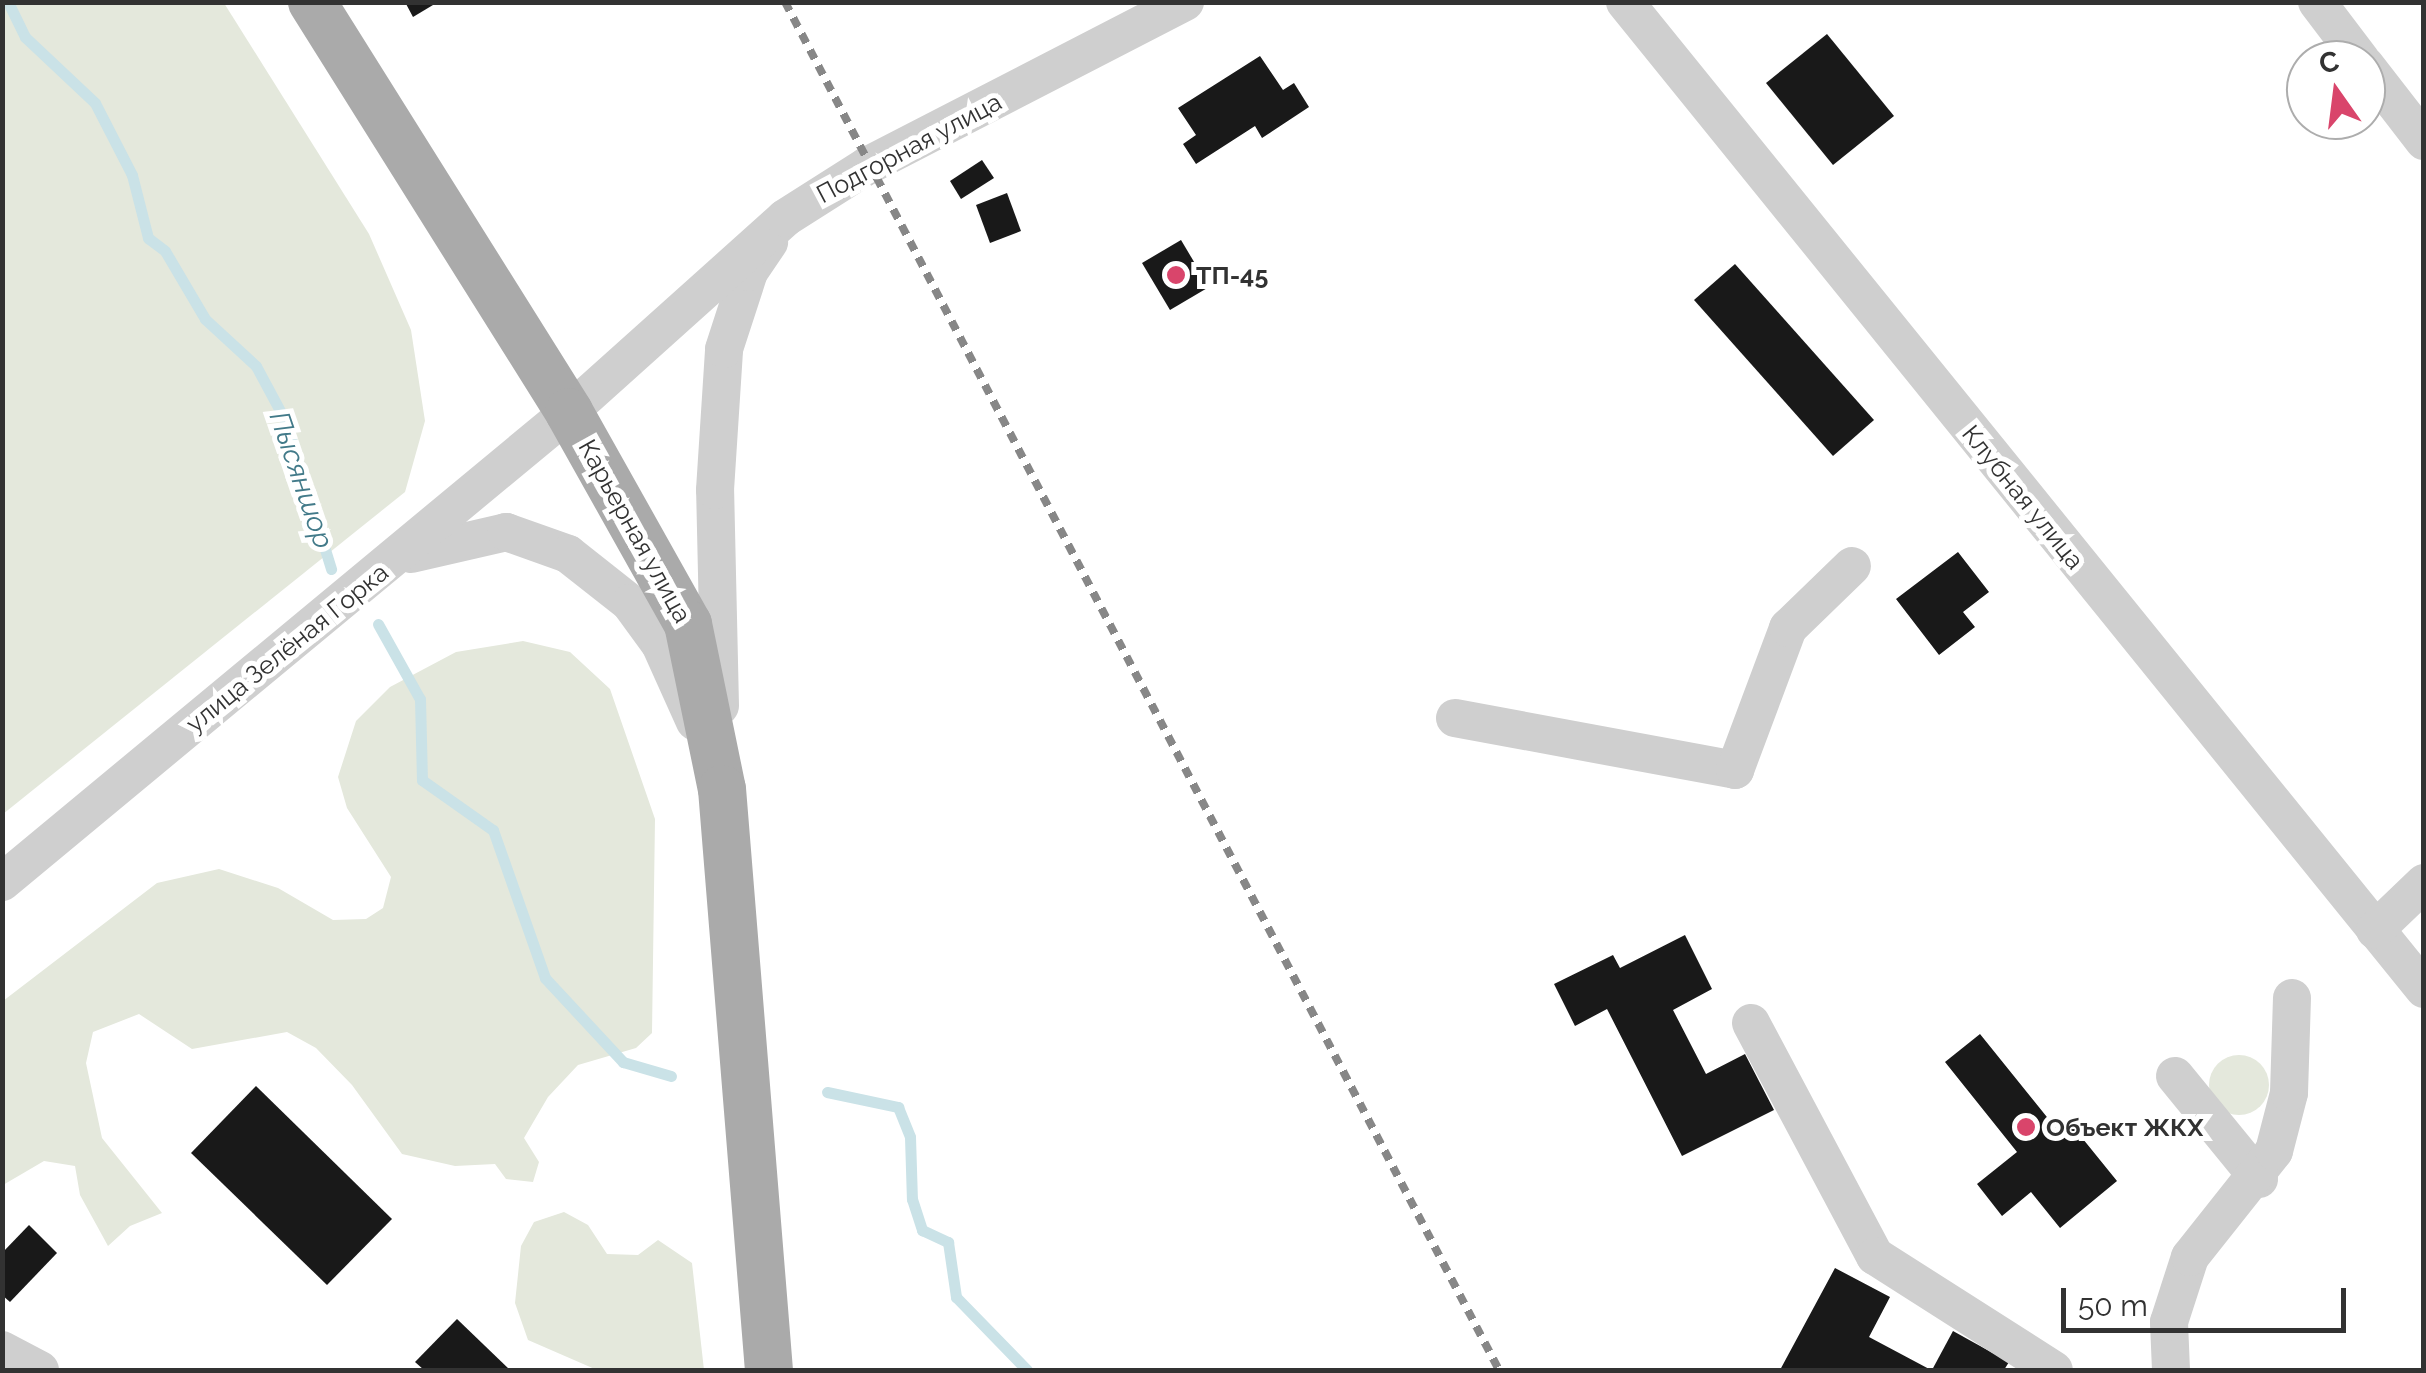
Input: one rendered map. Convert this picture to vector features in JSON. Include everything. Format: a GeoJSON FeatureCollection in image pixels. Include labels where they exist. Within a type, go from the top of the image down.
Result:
{"type":"FeatureCollection","features":[{"type":"Feature","properties":{"kind":"main road","name":"Карьерная улица"},"geometry":{"type":"LineString","coordinates":[[312,2],[569,412],[688,624],[722,789],[769,1370]]}},
{"type":"Feature","properties":{"kind":"street","name":"Подгорная улица"},"geometry":{"type":"LineString","coordinates":[[569,412],[785,218],[868,166],[1185,2]]}},
{"type":"Feature","properties":{"kind":"street","name":"Клубная улица"},"geometry":{"type":"LineString","coordinates":[[1625,2],[2424,989]]}},
{"type":"Feature","properties":{"kind":"street"},"geometry":{"type":"LineString","coordinates":[[2317,2],[2346,40]]}},
{"type":"Feature","properties":{"kind":"street"},"geometry":{"type":"LineString","coordinates":[[2386,92],[2424,141]]}},
{"type":"Feature","properties":{"kind":"street"},"geometry":{"type":"LineString","coordinates":[[722,789],[715,490],[722,367],[742,289],[785,218]]}},
{"type":"Feature","properties":{"kind":"street","name":"улица Зелёная Горка"},"geometry":{"type":"LineString","coordinates":[[2,882],[569,412]]}},
{"type":"Feature","properties":{"kind":"street"},"geometry":{"type":"LineString","coordinates":[[394,559],[506,532],[538,537],[598,573],[660,644],[722,789]]}},
{"type":"Feature","properties":{"kind":"street"},"geometry":{"type":"LineString","coordinates":[[1455,718],[1735,770],[1788,628],[1852,566]]}},
{"type":"Feature","properties":{"kind":"street"},"geometry":{"type":"LineString","coordinates":[[2376,930],[2424,884]]}},
{"type":"Feature","properties":{"kind":"street"},"geometry":{"type":"LineString","coordinates":[[2170,1370],[2169,1322],[2190,1256],[2259,1179],[2289,1094],[2292,998]]}},
{"type":"Feature","properties":{"kind":"street"},"geometry":{"type":"LineString","coordinates":[[1751,1023],[1874,1256],[2054,1370]]}},
{"type":"Feature","properties":{"kind":"street"},"geometry":{"type":"LineString","coordinates":[[2176,1076],[2259,1179]]}},
{"type":"Feature","properties":{"kind":"street"},"geometry":{"type":"LineString","coordinates":[[2,1350],[40,1370]]}},
{"type":"Feature","properties":{"kind":"shaded area"},"geometry":{"type":"Polygon","coordinates":[[[2,3],[224,3],[369,234],[411,330],[425,421],[405,492],[3,814],[2,3]]]}},
{"type":"Feature","properties":{"kind":"shaded area"},"geometry":{"type":"Polygon","coordinates":[[[523,641],[570,652],[610,689],[655,819],[652,1033],[636,1048],[578,1065],[548,1097],[524,1138],[539,1162],[533,1182],[506,1179],[495,1164],[455,1166],[402,1154],[352,1085],[316,1048],[287,1032],[192,1049],[139,1014],[93,1032],[86,1063],[102,1138],[162,1213],[130,1226],[108,1246],[80,1195],[75,1166],[44,1161],[3,1185],[3,1001],[157,883],[219,869],[278,888],[333,920],[366,919],[383,908],[391,877],[347,808],[338,777],[356,721],[390,687],[456,652],[523,641]]]}},
{"type":"Feature","properties":{"kind":"shaded area"},"geometry":{"type":"Polygon","coordinates":[[[2239,1055],[2260,1064],[2269,1085],[2260,1106],[2239,1115],[2218,1106],[2209,1085],[2218,1064],[2239,1055]]]}},
{"type":"Feature","properties":{"kind":"shaded area"},"geometry":{"type":"Polygon","coordinates":[[[564,1212],[588,1225],[607,1254],[638,1255],[658,1240],[692,1263],[704,1370],[597,1370],[528,1340],[515,1303],[521,1246],[534,1222],[564,1212]]]}},
{"type":"Feature","properties":{"kind":"building"},"geometry":{"type":"Polygon","coordinates":[[[405,2],[438,2],[413,17],[405,2]]]}},
{"type":"Feature","properties":{"kind":"building"},"geometry":{"type":"Polygon","coordinates":[[[1827,34],[1894,116],[1833,165],[1766,83],[1827,34]]]}},
{"type":"Feature","properties":{"kind":"building"},"geometry":{"type":"Polygon","coordinates":[[[1260,56],[1283,90],[1294,83],[1309,107],[1262,138],[1255,126],[1196,164],[1183,144],[1196,135],[1178,108],[1260,56]]]}},
{"type":"Feature","properties":{"kind":"building"},"geometry":{"type":"Polygon","coordinates":[[[982,160],[994,178],[961,199],[950,181],[982,160]]]}},
{"type":"Feature","properties":{"kind":"building"},"geometry":{"type":"Polygon","coordinates":[[[1007,193],[1021,231],[990,243],[976,205],[1007,193]]]}},
{"type":"Feature","properties":{"kind":"building","name":"ТП-45"},"geometry":{"type":"Polygon","coordinates":[[[1181,240],[1209,287],[1170,310],[1142,263],[1181,240]]]}},
{"type":"Feature","properties":{"kind":"building"},"geometry":{"type":"Polygon","coordinates":[[[1735,264],[1874,420],[1833,456],[1694,300],[1735,264]]]}},
{"type":"Feature","properties":{"kind":"building"},"geometry":{"type":"Polygon","coordinates":[[[1958,552],[1989,592],[1963,612],[1975,627],[1939,655],[1896,599],[1958,552]]]}},
{"type":"Feature","properties":{"kind":"building"},"geometry":{"type":"Polygon","coordinates":[[[1685,935],[1712,989],[1673,1010],[1706,1074],[1745,1054],[1774,1110],[1682,1156],[1607,1009],[1575,1026],[1554,984],[1613,955],[1620,968],[1685,935]]]}},
{"type":"Feature","properties":{"kind":"building","name":"Объект ЖКХ"},"geometry":{"type":"Polygon","coordinates":[[[1980,1034],[2059,1132],[2070,1123],[2117,1181],[2060,1228],[2031,1192],[2002,1216],[1977,1184],[2017,1152],[1945,1062],[1980,1034]]]}},
{"type":"Feature","properties":{"kind":"building"},"geometry":{"type":"Polygon","coordinates":[[[256,1086],[392,1219],[327,1285],[191,1153],[256,1086]]]}},
{"type":"Feature","properties":{"kind":"building"},"geometry":{"type":"Polygon","coordinates":[[[29,1225],[57,1253],[10,1302],[2,1295],[2,1253],[29,1225]]]}},
{"type":"Feature","properties":{"kind":"building"},"geometry":{"type":"Polygon","coordinates":[[[1835,1268],[1890,1297],[1869,1337],[1931,1370],[1780,1370],[1835,1268]]]}},
{"type":"Feature","properties":{"kind":"building"},"geometry":{"type":"Polygon","coordinates":[[[457,1319],[510,1370],[424,1370],[415,1362],[457,1319]]]}},
{"type":"Feature","properties":{"kind":"building"},"geometry":{"type":"Polygon","coordinates":[[[1953,1331],[2009,1362],[2004,1370],[1932,1370],[1953,1331]]]}},
{"type":"Feature","properties":{"kind":"waterway","name":"Пысяншор"},"geometry":{"type":"LineString","coordinates":[[8,2],[25,37],[95,103],[132,175],[148,238],[165,251],[205,319],[256,366],[285,420],[331,569]]}},
{"type":"Feature","properties":{"kind":"waterway","name":"Пысяншор"},"geometry":{"type":"LineString","coordinates":[[378,624],[420,699],[422,780],[493,830],[545,978],[623,1062],[671,1076]]}},
{"type":"Feature","properties":{"kind":"waterway","name":"Пысяншор"},"geometry":{"type":"LineString","coordinates":[[827,1092],[898,1107],[910,1137],[912,1199],[922,1230],[948,1242],[956,1297],[1027,1370]]}},
{"type":"Feature","properties":{"kind":"railway"},"geometry":{"type":"LineString","coordinates":[[785,2],[1499,1370]]}},
{"type":"Feature","properties":{"kind":"place","name":"ТП-45"},"geometry":{"type":"Point","coordinates":[1176,275]}},
{"type":"Feature","properties":{"kind":"place","name":"Объект ЖКХ"},"geometry":{"type":"Point","coordinates":[2026,1127]}}]}
